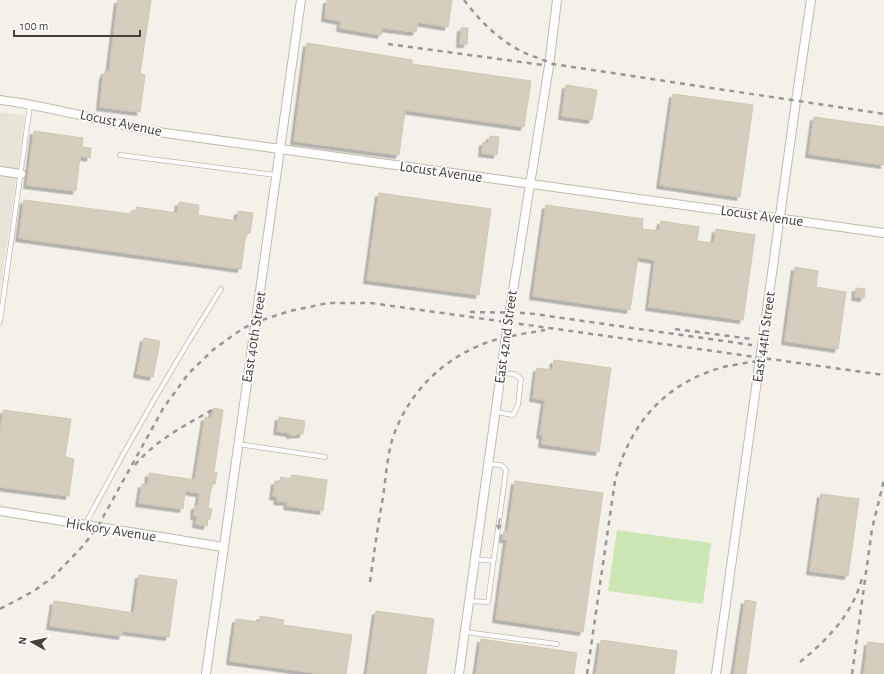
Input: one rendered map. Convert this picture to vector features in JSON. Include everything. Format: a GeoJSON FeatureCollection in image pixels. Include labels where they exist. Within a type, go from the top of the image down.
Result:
{"type":"FeatureCollection","features":[{"type":"Feature","properties":{"kind":"street","name":"East 40th Street"},"geometry":{"type":"LineString","coordinates":[[206,674],[301,0]]}},
{"type":"Feature","properties":{"kind":"street","name":"East 42nd Street"},"geometry":{"type":"LineString","coordinates":[[459,674],[501,373],[529,184],[549,66],[557,0]]}},
{"type":"Feature","properties":{"kind":"street","name":"East 44th Street"},"geometry":{"type":"LineString","coordinates":[[716,674],[811,0]]}},
{"type":"Feature","properties":{"kind":"street","name":"Locust Avenue"},"geometry":{"type":"LineString","coordinates":[[0,100],[30,104],[144,130],[884,233]]}},
{"type":"Feature","properties":{"kind":"street"},"geometry":{"type":"LineString","coordinates":[[0,171],[21,174]]}},
{"type":"Feature","properties":{"kind":"street","name":"Hickory Avenue"},"geometry":{"type":"LineString","coordinates":[[0,511],[85,526],[223,547]]}},
{"type":"Feature","properties":{"kind":"lane"},"geometry":{"type":"LineString","coordinates":[[0,322],[30,104]]}},
{"type":"Feature","properties":{"kind":"lane"},"geometry":{"type":"LineString","coordinates":[[120,155],[277,175]]}},
{"type":"Feature","properties":{"kind":"lane"},"geometry":{"type":"LineString","coordinates":[[85,526],[132,436],[172,366],[221,289]]}},
{"type":"Feature","properties":{"kind":"lane"},"geometry":{"type":"LineString","coordinates":[[496,412],[512,415],[518,405],[521,379],[514,374],[501,373]]}},
{"type":"Feature","properties":{"kind":"lane"},"geometry":{"type":"LineString","coordinates":[[238,444],[325,457]]}},
{"type":"Feature","properties":{"kind":"lane"},"geometry":{"type":"LineString","coordinates":[[470,601],[488,602],[506,470],[500,465],[489,464]]}},
{"type":"Feature","properties":{"kind":"lane"},"geometry":{"type":"LineString","coordinates":[[475,559],[493,561]]}},
{"type":"Feature","properties":{"kind":"lane"},"geometry":{"type":"LineString","coordinates":[[465,632],[556,644]]}},
{"type":"Feature","properties":{"kind":"shaded area"},"geometry":{"type":"Polygon","coordinates":[[[0,112],[25,116],[0,292],[0,112]]]}},
{"type":"Feature","properties":{"kind":"green space"},"geometry":{"type":"Polygon","coordinates":[[[617,530],[711,543],[703,604],[608,591],[617,530]]]}},
{"type":"Feature","properties":{"kind":"building"},"geometry":{"type":"Polygon","coordinates":[[[118,0],[151,0],[140,74],[145,75],[140,112],[100,107],[103,77],[105,71],[109,72],[118,0]]]}},
{"type":"Feature","properties":{"kind":"building"},"geometry":{"type":"Polygon","coordinates":[[[327,0],[452,0],[448,27],[418,22],[416,32],[382,28],[381,35],[340,28],[341,21],[325,18],[327,0]]]}},
{"type":"Feature","properties":{"kind":"building"},"geometry":{"type":"Polygon","coordinates":[[[461,28],[468,28],[467,44],[460,44],[461,28]]]}},
{"type":"Feature","properties":{"kind":"building"},"geometry":{"type":"Polygon","coordinates":[[[307,43],[412,60],[412,64],[531,81],[524,127],[405,110],[399,155],[294,141],[307,43]]]}},
{"type":"Feature","properties":{"kind":"building"},"geometry":{"type":"Polygon","coordinates":[[[566,85],[597,90],[592,120],[562,116],[566,85]]]}},
{"type":"Feature","properties":{"kind":"building"},"geometry":{"type":"Polygon","coordinates":[[[673,94],[753,105],[740,197],[660,185],[673,94]]]}},
{"type":"Feature","properties":{"kind":"building"},"geometry":{"type":"Polygon","coordinates":[[[814,117],[884,127],[884,165],[809,154],[814,117]]]}},
{"type":"Feature","properties":{"kind":"building"},"geometry":{"type":"Polygon","coordinates":[[[34,131],[83,138],[82,147],[91,148],[90,158],[80,156],[76,191],[27,185],[34,131]]]}},
{"type":"Feature","properties":{"kind":"building"},"geometry":{"type":"Polygon","coordinates":[[[490,136],[499,137],[497,155],[482,153],[483,142],[489,143],[490,136]]]}},
{"type":"Feature","properties":{"kind":"building"},"geometry":{"type":"Polygon","coordinates":[[[379,193],[491,209],[479,295],[367,280],[379,193]]]}},
{"type":"Feature","properties":{"kind":"building"},"geometry":{"type":"Polygon","coordinates":[[[24,200],[131,214],[131,211],[136,212],[136,207],[177,213],[179,202],[199,205],[198,215],[237,221],[238,211],[253,213],[250,233],[246,233],[241,269],[19,238],[24,200]]]}},
{"type":"Feature","properties":{"kind":"building"},"geometry":{"type":"Polygon","coordinates":[[[546,205],[643,219],[642,229],[659,231],[661,221],[699,227],[697,241],[714,243],[716,229],[755,235],[743,320],[649,307],[655,260],[638,257],[630,310],[533,296],[546,205]]]}},
{"type":"Feature","properties":{"kind":"building"},"geometry":{"type":"Polygon","coordinates":[[[795,267],[818,271],[816,287],[846,292],[838,349],[785,341],[795,267]]]}},
{"type":"Feature","properties":{"kind":"building"},"geometry":{"type":"Polygon","coordinates":[[[856,288],[865,289],[864,298],[855,297],[856,288]]]}},
{"type":"Feature","properties":{"kind":"building"},"geometry":{"type":"Polygon","coordinates":[[[144,338],[160,341],[153,377],[137,374],[144,338]]]}},
{"type":"Feature","properties":{"kind":"building"},"geometry":{"type":"Polygon","coordinates":[[[554,360],[611,368],[599,452],[542,444],[543,435],[540,435],[545,400],[533,398],[537,368],[552,370],[554,360]]]}},
{"type":"Feature","properties":{"kind":"building"},"geometry":{"type":"Polygon","coordinates":[[[213,408],[223,410],[214,472],[217,473],[215,484],[212,484],[210,494],[208,508],[212,509],[207,526],[196,524],[197,516],[194,516],[195,506],[198,506],[200,493],[185,491],[183,509],[139,503],[142,484],[148,485],[149,473],[195,480],[205,417],[212,418],[213,408]]]}},
{"type":"Feature","properties":{"kind":"building"},"geometry":{"type":"Polygon","coordinates":[[[3,410],[71,419],[65,457],[74,459],[69,496],[0,487],[0,434],[3,410]]]}},
{"type":"Feature","properties":{"kind":"building"},"geometry":{"type":"Polygon","coordinates":[[[279,417],[305,421],[303,434],[290,435],[290,433],[277,431],[279,417]]]}},
{"type":"Feature","properties":{"kind":"building"},"geometry":{"type":"Polygon","coordinates":[[[292,475],[327,480],[323,511],[287,506],[288,502],[277,501],[278,497],[273,496],[275,481],[280,482],[281,477],[291,479],[292,475]]]}},
{"type":"Feature","properties":{"kind":"building"},"geometry":{"type":"Polygon","coordinates":[[[515,481],[603,493],[583,632],[496,619],[507,539],[503,539],[504,531],[508,532],[515,481]]]}},
{"type":"Feature","properties":{"kind":"building"},"geometry":{"type":"Polygon","coordinates":[[[821,494],[859,499],[848,576],[810,571],[821,494]]]}},
{"type":"Feature","properties":{"kind":"building"},"geometry":{"type":"Polygon","coordinates":[[[139,575],[177,580],[169,637],[123,631],[122,636],[50,626],[54,601],[134,613],[139,575]]]}},
{"type":"Feature","properties":{"kind":"building"},"geometry":{"type":"Polygon","coordinates":[[[745,600],[756,602],[746,674],[734,674],[745,600]]]}},
{"type":"Feature","properties":{"kind":"building"},"geometry":{"type":"Polygon","coordinates":[[[376,611],[434,619],[426,674],[367,674],[376,611]]]}},
{"type":"Feature","properties":{"kind":"building"},"geometry":{"type":"Polygon","coordinates":[[[260,616],[284,620],[283,625],[352,635],[346,674],[323,674],[230,661],[236,619],[260,622],[260,616]]]}},
{"type":"Feature","properties":{"kind":"building"},"geometry":{"type":"Polygon","coordinates":[[[481,639],[577,653],[574,674],[476,674],[481,639]]]}},
{"type":"Feature","properties":{"kind":"building"},"geometry":{"type":"Polygon","coordinates":[[[601,640],[677,651],[674,674],[596,674],[601,640]]]}},
{"type":"Feature","properties":{"kind":"building"},"geometry":{"type":"Polygon","coordinates":[[[868,642],[884,644],[884,674],[864,674],[868,642]]]}},
{"type":"Feature","properties":{"kind":"railway"},"geometry":{"type":"LineString","coordinates":[[464,0],[476,15],[503,40],[523,52],[553,64],[884,114]]}},
{"type":"Feature","properties":{"kind":"railway"},"geometry":{"type":"LineString","coordinates":[[388,44],[543,65]]}},
{"type":"Feature","properties":{"kind":"railway"},"geometry":{"type":"LineString","coordinates":[[0,609],[34,591],[53,577],[82,547],[97,528],[164,407],[189,373],[214,349],[242,329],[256,322],[290,311],[328,303],[371,303],[884,375]]}},
{"type":"Feature","properties":{"kind":"railway"},"geometry":{"type":"LineString","coordinates":[[470,312],[527,313],[752,345]]}},
{"type":"Feature","properties":{"kind":"railway"},"geometry":{"type":"LineString","coordinates":[[675,329],[752,339]]}},
{"type":"Feature","properties":{"kind":"railway"},"geometry":{"type":"LineString","coordinates":[[370,582],[391,444],[399,421],[407,407],[428,381],[440,370],[467,351],[498,339],[545,330]]}},
{"type":"Feature","properties":{"kind":"railway"},"geometry":{"type":"LineString","coordinates":[[587,674],[615,481],[631,440],[642,422],[655,407],[670,393],[687,382],[728,366],[765,361]]}},
{"type":"Feature","properties":{"kind":"railway"},"geometry":{"type":"LineString","coordinates":[[135,465],[161,441],[212,410]]}},
{"type":"Feature","properties":{"kind":"railway"},"geometry":{"type":"LineString","coordinates":[[852,674],[872,529],[884,480]]}},
{"type":"Feature","properties":{"kind":"railway"},"geometry":{"type":"LineString","coordinates":[[800,662],[820,645],[846,615],[858,591],[862,578]]}}]}
